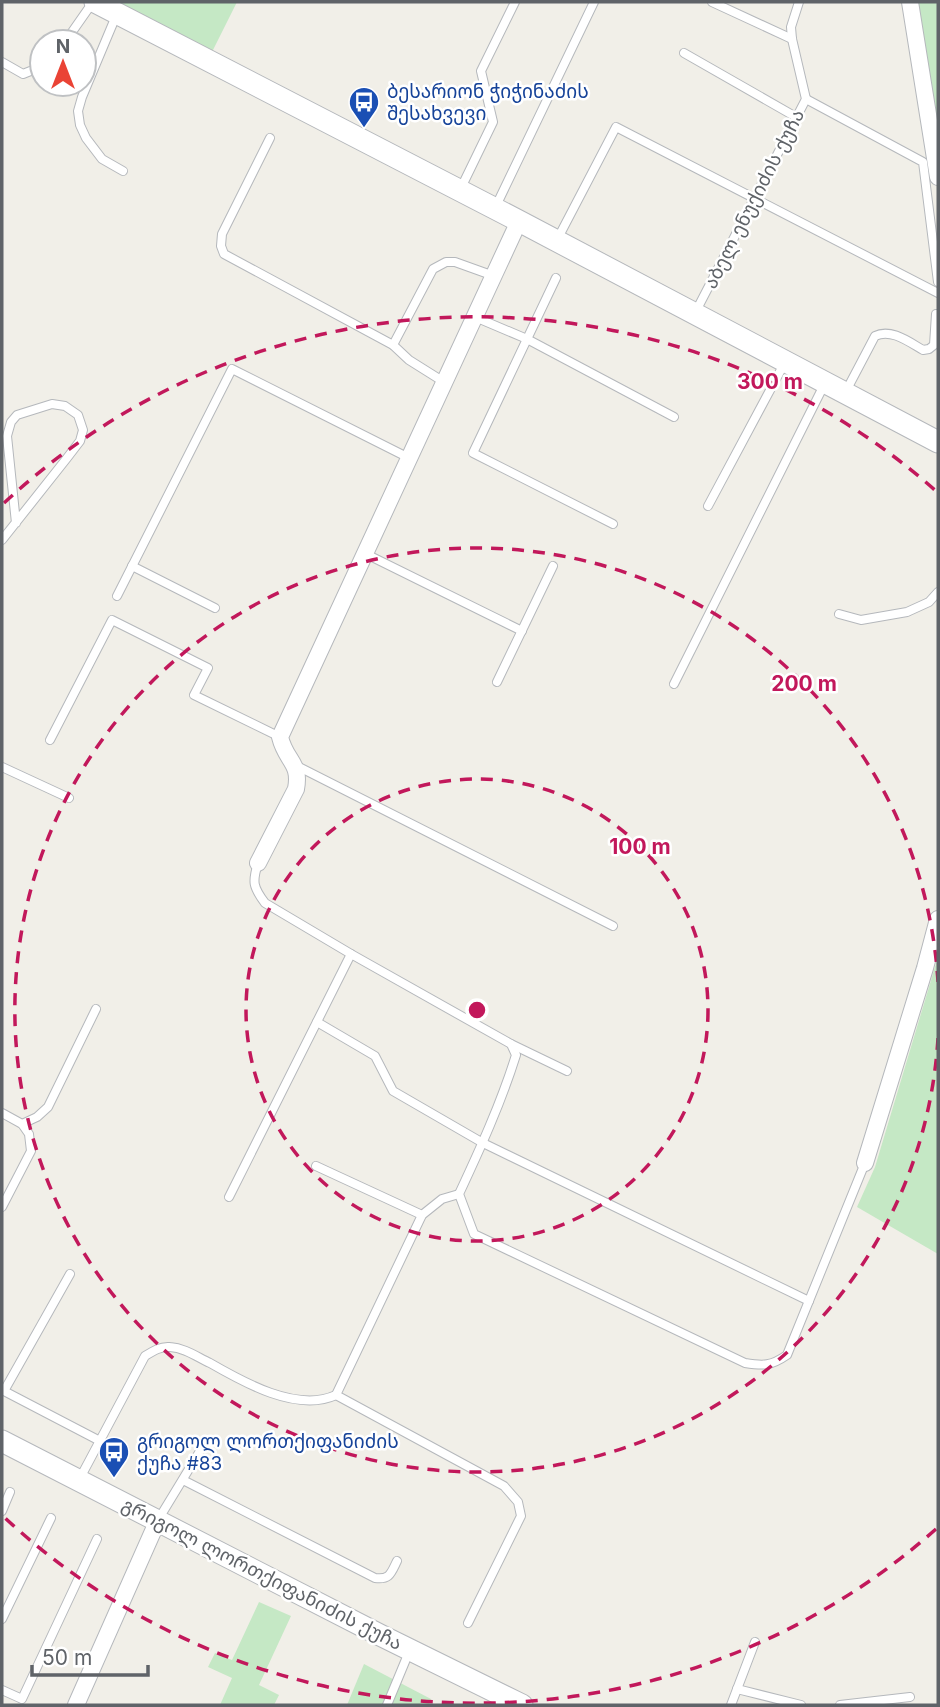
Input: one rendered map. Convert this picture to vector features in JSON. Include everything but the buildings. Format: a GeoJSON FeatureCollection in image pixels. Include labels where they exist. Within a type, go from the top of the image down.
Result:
{"type":"FeatureCollection","features":[{"type":"Feature","properties":{"kind":"street"},"geometry":{"type":"LineString","coordinates":[[94,2],[519,221],[938,442]]}},
{"type":"Feature","properties":{"kind":"street"},"geometry":{"type":"LineString","coordinates":[[910,2],[938,177]]}},
{"type":"Feature","properties":{"kind":"street"},"geometry":{"type":"LineString","coordinates":[[258,863],[296,789],[296,765],[289,760],[280,737],[519,221]]}},
{"type":"Feature","properties":{"kind":"street"},"geometry":{"type":"LineString","coordinates":[[865,1163],[938,919]]}},
{"type":"Feature","properties":{"kind":"street","name":"გრიგოლ ლორთქიფანიძის ქუჩა"},"geometry":{"type":"LineString","coordinates":[[2,1441],[522,1705]]}},
{"type":"Feature","properties":{"kind":"street"},"geometry":{"type":"LineString","coordinates":[[76,1705],[158,1521]]}},
{"type":"Feature","properties":{"kind":"lane"},"geometry":{"type":"LineString","coordinates":[[75,28],[94,2]]}},
{"type":"Feature","properties":{"kind":"lane"},"geometry":{"type":"LineString","coordinates":[[459,191],[493,122],[481,71],[514,2]]}},
{"type":"Feature","properties":{"kind":"lane"},"geometry":{"type":"LineString","coordinates":[[495,209],[594,2]]}},
{"type":"Feature","properties":{"kind":"lane"},"geometry":{"type":"LineString","coordinates":[[712,2],[792,39]]}},
{"type":"Feature","properties":{"kind":"lane","name":"აბელ ენუქიძის ქუჩა"},"geometry":{"type":"LineString","coordinates":[[695,313],[806,100],[791,27],[799,2]]}},
{"type":"Feature","properties":{"kind":"lane"},"geometry":{"type":"LineString","coordinates":[[117,13],[78,111],[80,125],[94,149],[102,159],[123,171]]}},
{"type":"Feature","properties":{"kind":"lane"},"geometry":{"type":"LineString","coordinates":[[684,53],[796,117]]}},
{"type":"Feature","properties":{"kind":"lane"},"geometry":{"type":"LineString","coordinates":[[2,62],[23,74],[28,72]]}},
{"type":"Feature","properties":{"kind":"lane"},"geometry":{"type":"LineString","coordinates":[[806,100],[923,162],[938,282]]}},
{"type":"Feature","properties":{"kind":"lane"},"geometry":{"type":"LineString","coordinates":[[557,241],[616,127],[938,293]]}},
{"type":"Feature","properties":{"kind":"lane"},"geometry":{"type":"LineString","coordinates":[[270,138],[222,234],[221,247],[224,254],[393,345],[409,360],[445,383]]}},
{"type":"Feature","properties":{"kind":"lane"},"geometry":{"type":"LineString","coordinates":[[393,345],[433,269],[446,262],[455,262],[494,276]]}},
{"type":"Feature","properties":{"kind":"lane"},"geometry":{"type":"LineString","coordinates":[[556,278],[473,453],[612,524]]}},
{"type":"Feature","properties":{"kind":"lane"},"geometry":{"type":"LineString","coordinates":[[845,393],[875,335],[888,332],[923,350],[929,349],[934,345],[936,314]]}},
{"type":"Feature","properties":{"kind":"lane"},"geometry":{"type":"LineString","coordinates":[[475,317],[527,339],[674,417]]}},
{"type":"Feature","properties":{"kind":"lane"},"geometry":{"type":"LineString","coordinates":[[708,506],[785,361]]}},
{"type":"Feature","properties":{"kind":"lane"},"geometry":{"type":"LineString","coordinates":[[117,596],[232,369],[410,458]]}},
{"type":"Feature","properties":{"kind":"lane"},"geometry":{"type":"LineString","coordinates":[[674,684],[825,382]]}},
{"type":"Feature","properties":{"kind":"lane"},"geometry":{"type":"LineString","coordinates":[[2,540],[16,523],[80,441],[83,430],[78,415],[65,405],[52,404],[17,415],[8,428],[16,523]]}},
{"type":"Feature","properties":{"kind":"lane"},"geometry":{"type":"LineString","coordinates":[[366,554],[522,631]]}},
{"type":"Feature","properties":{"kind":"lane"},"geometry":{"type":"LineString","coordinates":[[132,566],[215,608]]}},
{"type":"Feature","properties":{"kind":"lane"},"geometry":{"type":"LineString","coordinates":[[497,682],[553,566]]}},
{"type":"Feature","properties":{"kind":"lane"},"geometry":{"type":"LineString","coordinates":[[839,614],[862,620],[907,612],[929,602],[938,592]]}},
{"type":"Feature","properties":{"kind":"lane"},"geometry":{"type":"LineString","coordinates":[[50,740],[111,620],[208,668],[194,695],[280,737]]}},
{"type":"Feature","properties":{"kind":"lane"},"geometry":{"type":"LineString","coordinates":[[296,765],[612,926]]}},
{"type":"Feature","properties":{"kind":"lane"},"geometry":{"type":"LineString","coordinates":[[2,767],[69,798]]}},
{"type":"Feature","properties":{"kind":"lane"},"geometry":{"type":"LineString","coordinates":[[258,863],[254,876],[255,890],[265,903],[511,1044],[567,1070]]}},
{"type":"Feature","properties":{"kind":"lane"},"geometry":{"type":"LineString","coordinates":[[229,1197],[351,954]]}},
{"type":"Feature","properties":{"kind":"lane"},"geometry":{"type":"LineString","coordinates":[[22,1124],[37,1118],[48,1107],[96,1009]]}},
{"type":"Feature","properties":{"kind":"lane"},"geometry":{"type":"LineString","coordinates":[[317,1021],[375,1056],[393,1091],[483,1143],[809,1301]]}},
{"type":"Feature","properties":{"kind":"lane"},"geometry":{"type":"LineString","coordinates":[[511,1044],[516,1055],[483,1143],[459,1194],[474,1234],[745,1363],[773,1364],[787,1354],[865,1163]]}},
{"type":"Feature","properties":{"kind":"lane"},"geometry":{"type":"LineString","coordinates":[[2,1113],[22,1124],[29,1134],[31,1151],[2,1207]]}},
{"type":"Feature","properties":{"kind":"lane"},"geometry":{"type":"LineString","coordinates":[[316,1166],[422,1215]]}},
{"type":"Feature","properties":{"kind":"lane"},"geometry":{"type":"LineString","coordinates":[[79,1480],[145,1356],[153,1350],[167,1347],[183,1349],[257,1389],[306,1402],[320,1401],[336,1395],[422,1215],[442,1199],[459,1194]]}},
{"type":"Feature","properties":{"kind":"lane"},"geometry":{"type":"LineString","coordinates":[[70,1274],[4,1391],[100,1441]]}},
{"type":"Feature","properties":{"kind":"lane"},"geometry":{"type":"LineString","coordinates":[[336,1395],[503,1486],[518,1502],[521,1516],[468,1623]]}},
{"type":"Feature","properties":{"kind":"lane"},"geometry":{"type":"LineString","coordinates":[[158,1521],[203,1446]]}},
{"type":"Feature","properties":{"kind":"lane"},"geometry":{"type":"LineString","coordinates":[[183,1480],[375,1578],[383,1579],[388,1576],[397,1561]]}},
{"type":"Feature","properties":{"kind":"lane"},"geometry":{"type":"LineString","coordinates":[[2,1511],[10,1492]]}},
{"type":"Feature","properties":{"kind":"lane"},"geometry":{"type":"LineString","coordinates":[[2,1619],[51,1518]]}},
{"type":"Feature","properties":{"kind":"lane"},"geometry":{"type":"LineString","coordinates":[[2,1690],[22,1699],[97,1539]]}},
{"type":"Feature","properties":{"kind":"lane"},"geometry":{"type":"LineString","coordinates":[[731,1705],[755,1642]]}},
{"type":"Feature","properties":{"kind":"lane"},"geometry":{"type":"LineString","coordinates":[[387,1705],[410,1650]]}},
{"type":"Feature","properties":{"kind":"lane"},"geometry":{"type":"LineString","coordinates":[[737,1689],[801,1705]]}},
{"type":"Feature","properties":{"kind":"lane"},"geometry":{"type":"LineString","coordinates":[[840,1705],[910,1697]]}},
{"type":"Feature","properties":{"kind":"green space"},"geometry":{"type":"Polygon","coordinates":[[[111,2],[237,2],[211,54],[111,2]]]}},
{"type":"Feature","properties":{"kind":"green space"},"geometry":{"type":"Polygon","coordinates":[[[917,2],[938,2],[938,134],[917,2]]]}},
{"type":"Feature","properties":{"kind":"green space"},"geometry":{"type":"Polygon","coordinates":[[[938,957],[938,1254],[857,1207],[875,1167],[938,957]]]}},
{"type":"Feature","properties":{"kind":"green space"},"geometry":{"type":"Polygon","coordinates":[[[259,1602],[291,1616],[259,1685],[279,1695],[274,1705],[220,1705],[232,1678],[208,1667],[215,1653],[232,1660],[259,1602]]]}},
{"type":"Feature","properties":{"kind":"green space"},"geometry":{"type":"Polygon","coordinates":[[[364,1664],[431,1699],[429,1705],[347,1705],[364,1664]]]}},
{"type":"Feature","properties":{"kind":"place","name":"ბესარიონ ჭიჭინაძის შესახვევი"},"geometry":{"type":"Point","coordinates":[364,129]}},
{"type":"Feature","properties":{"kind":"place","name":"გრიგოლ ლორთქიფანიძის ქუჩა #83"},"geometry":{"type":"Point","coordinates":[114,1479]}}]}
